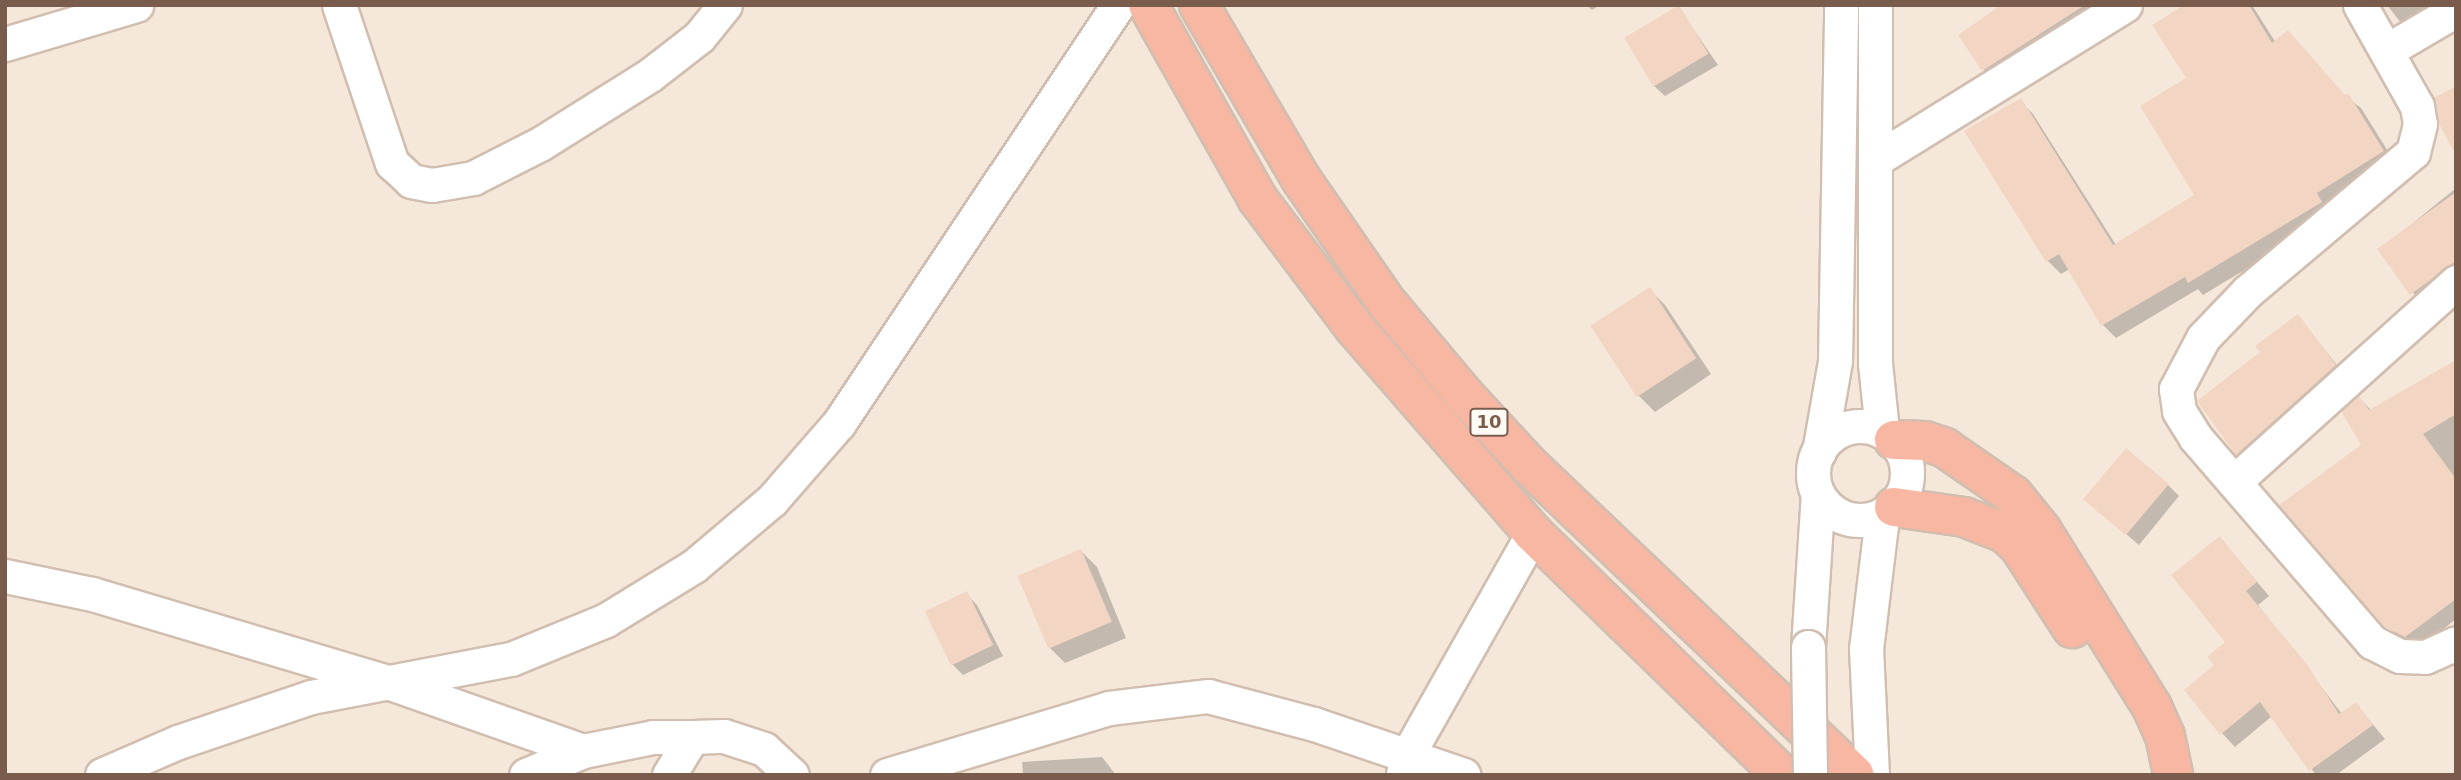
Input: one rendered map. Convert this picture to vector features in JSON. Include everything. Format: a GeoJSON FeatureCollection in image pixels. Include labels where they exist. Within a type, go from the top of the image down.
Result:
{"type":"FeatureCollection","features":[{"type":"Feature","properties":{"kind":"highway","name":"10"},"geometry":{"type":"LineString","coordinates":[[1148,5],[1257,198],[1354,327],[1533,533],[1782,775]]}},
{"type":"Feature","properties":{"kind":"highway","name":"10"},"geometry":{"type":"LineString","coordinates":[[1199,5],[1301,179],[1387,303],[1465,396],[1528,464],[1855,775]]}},
{"type":"Feature","properties":{"kind":"highway"},"geometry":{"type":"LineString","coordinates":[[1888,436],[1925,441],[1945,448],[1982,470],[2020,504],[2042,531],[2152,707],[2165,736],[2173,775]]}},
{"type":"Feature","properties":{"kind":"highway"},"geometry":{"type":"LineString","coordinates":[[1888,511],[1986,523],[2019,545],[2127,714],[2140,744],[2145,775]]}},
{"type":"Feature","properties":{"kind":"street"},"geometry":{"type":"LineString","coordinates":[[5,44],[136,5]]}},
{"type":"Feature","properties":{"kind":"street"},"geometry":{"type":"LineString","coordinates":[[339,5],[392,163],[411,181],[432,185],[473,178],[540,144],[650,75],[699,37],[725,5]]}},
{"type":"Feature","properties":{"kind":"street"},"geometry":{"type":"LineString","coordinates":[[102,775],[178,741],[311,697],[393,684],[511,659],[606,620],[694,566],[772,500],[839,422],[1118,5]]}},
{"type":"Feature","properties":{"kind":"street"},"geometry":{"type":"LineString","coordinates":[[1810,775],[1808,647],[1818,495],[1814,466],[1819,452],[1835,360],[1841,5]]}},
{"type":"Feature","properties":{"kind":"street"},"geometry":{"type":"LineString","coordinates":[[1875,5],[1875,363],[1888,436]]}},
{"type":"Feature","properties":{"kind":"street"},"geometry":{"type":"LineString","coordinates":[[1875,160],[2125,5]]}},
{"type":"Feature","properties":{"kind":"street"},"geometry":{"type":"LineString","coordinates":[[2360,5],[2417,106],[2420,124],[2413,152],[2248,291],[2203,338],[2176,389],[2179,411],[2195,437],[2372,642],[2400,656],[2425,657],[2456,643]]}},
{"type":"Feature","properties":{"kind":"street"},"geometry":{"type":"LineString","coordinates":[[2386,51],[2456,10]]}},
{"type":"Feature","properties":{"kind":"street"},"geometry":{"type":"LineString","coordinates":[[2234,482],[2456,282]]}},
{"type":"Feature","properties":{"kind":"street"},"geometry":{"type":"LineString","coordinates":[[1819,452],[1827,439],[1853,426],[1888,436],[1903,452],[1907,474],[1888,511],[1866,649],[1872,775]]}},
{"type":"Feature","properties":{"kind":"street"},"geometry":{"type":"LineString","coordinates":[[1818,495],[1839,516],[1868,520],[1888,511]]}},
{"type":"Feature","properties":{"kind":"street"},"geometry":{"type":"LineString","coordinates":[[1406,764],[1533,533]]}},
{"type":"Feature","properties":{"kind":"street"},"geometry":{"type":"LineString","coordinates":[[5,576],[92,594],[393,684],[583,751]]}},
{"type":"Feature","properties":{"kind":"street"},"geometry":{"type":"LineString","coordinates":[[887,775],[1109,708],[1208,696],[1406,764],[1464,775]]}},
{"type":"Feature","properties":{"kind":"street"},"geometry":{"type":"LineString","coordinates":[[526,775],[583,751],[653,737],[744,740],[764,749],[792,775]]}},
{"type":"Feature","properties":{"kind":"street"},"geometry":{"type":"LineString","coordinates":[[668,775],[692,737]]}},
{"type":"Feature","properties":{"kind":"shaded area"},"geometry":{"type":"Polygon","coordinates":[[[5,5],[2456,5],[2456,775],[5,775],[5,5]]]}},
{"type":"Feature","properties":{"kind":"building"},"geometry":{"type":"Polygon","coordinates":[[[1679,5],[1708,54],[1653,87],[1624,38],[1679,5]]]}},
{"type":"Feature","properties":{"kind":"building"},"geometry":{"type":"Polygon","coordinates":[[[2001,5],[2085,5],[1982,71],[1958,35],[2001,5]]]}},
{"type":"Feature","properties":{"kind":"building"},"geometry":{"type":"Polygon","coordinates":[[[2184,5],[2249,5],[2272,43],[2288,30],[2345,95],[2348,93],[2384,151],[2317,193],[2322,202],[2188,283],[2185,277],[2101,326],[2059,254],[2046,262],[1964,131],[2021,98],[2113,245],[2194,195],[2140,106],[2186,78],[2152,25],[2184,5]]]}},
{"type":"Feature","properties":{"kind":"building"},"geometry":{"type":"Polygon","coordinates":[[[2456,86],[2456,155],[2439,124],[2434,98],[2456,86]]]}},
{"type":"Feature","properties":{"kind":"building"},"geometry":{"type":"Polygon","coordinates":[[[2456,192],[2456,261],[2410,295],[2377,249],[2456,192]]]}},
{"type":"Feature","properties":{"kind":"building"},"geometry":{"type":"Polygon","coordinates":[[[1650,287],[1696,358],[1637,397],[1590,326],[1650,287]]]}},
{"type":"Feature","properties":{"kind":"building"},"geometry":{"type":"Polygon","coordinates":[[[2298,314],[2336,365],[2236,455],[2197,401],[2260,352],[2255,346],[2298,314]]]}},
{"type":"Feature","properties":{"kind":"building"},"geometry":{"type":"Polygon","coordinates":[[[2456,360],[2456,414],[2423,434],[2456,479],[2456,599],[2405,637],[2384,626],[2279,505],[2361,445],[2341,411],[2359,396],[2369,410],[2456,360]]]}},
{"type":"Feature","properties":{"kind":"building"},"geometry":{"type":"Polygon","coordinates":[[[2126,448],[2169,484],[2126,535],[2083,499],[2126,448]]]}},
{"type":"Feature","properties":{"kind":"building"},"geometry":{"type":"Polygon","coordinates":[[[2220,536],[2257,582],[2246,591],[2306,663],[2339,714],[2356,702],[2373,725],[2309,771],[2260,702],[2220,735],[2184,690],[2214,665],[2207,657],[2225,642],[2171,575],[2220,536]]]}},
{"type":"Feature","properties":{"kind":"building"},"geometry":{"type":"Polygon","coordinates":[[[1081,549],[1112,622],[1048,649],[1017,576],[1081,549]]]}},
{"type":"Feature","properties":{"kind":"building"},"geometry":{"type":"Polygon","coordinates":[[[967,591],[993,645],[951,666],[925,612],[967,591]]]}}]}
